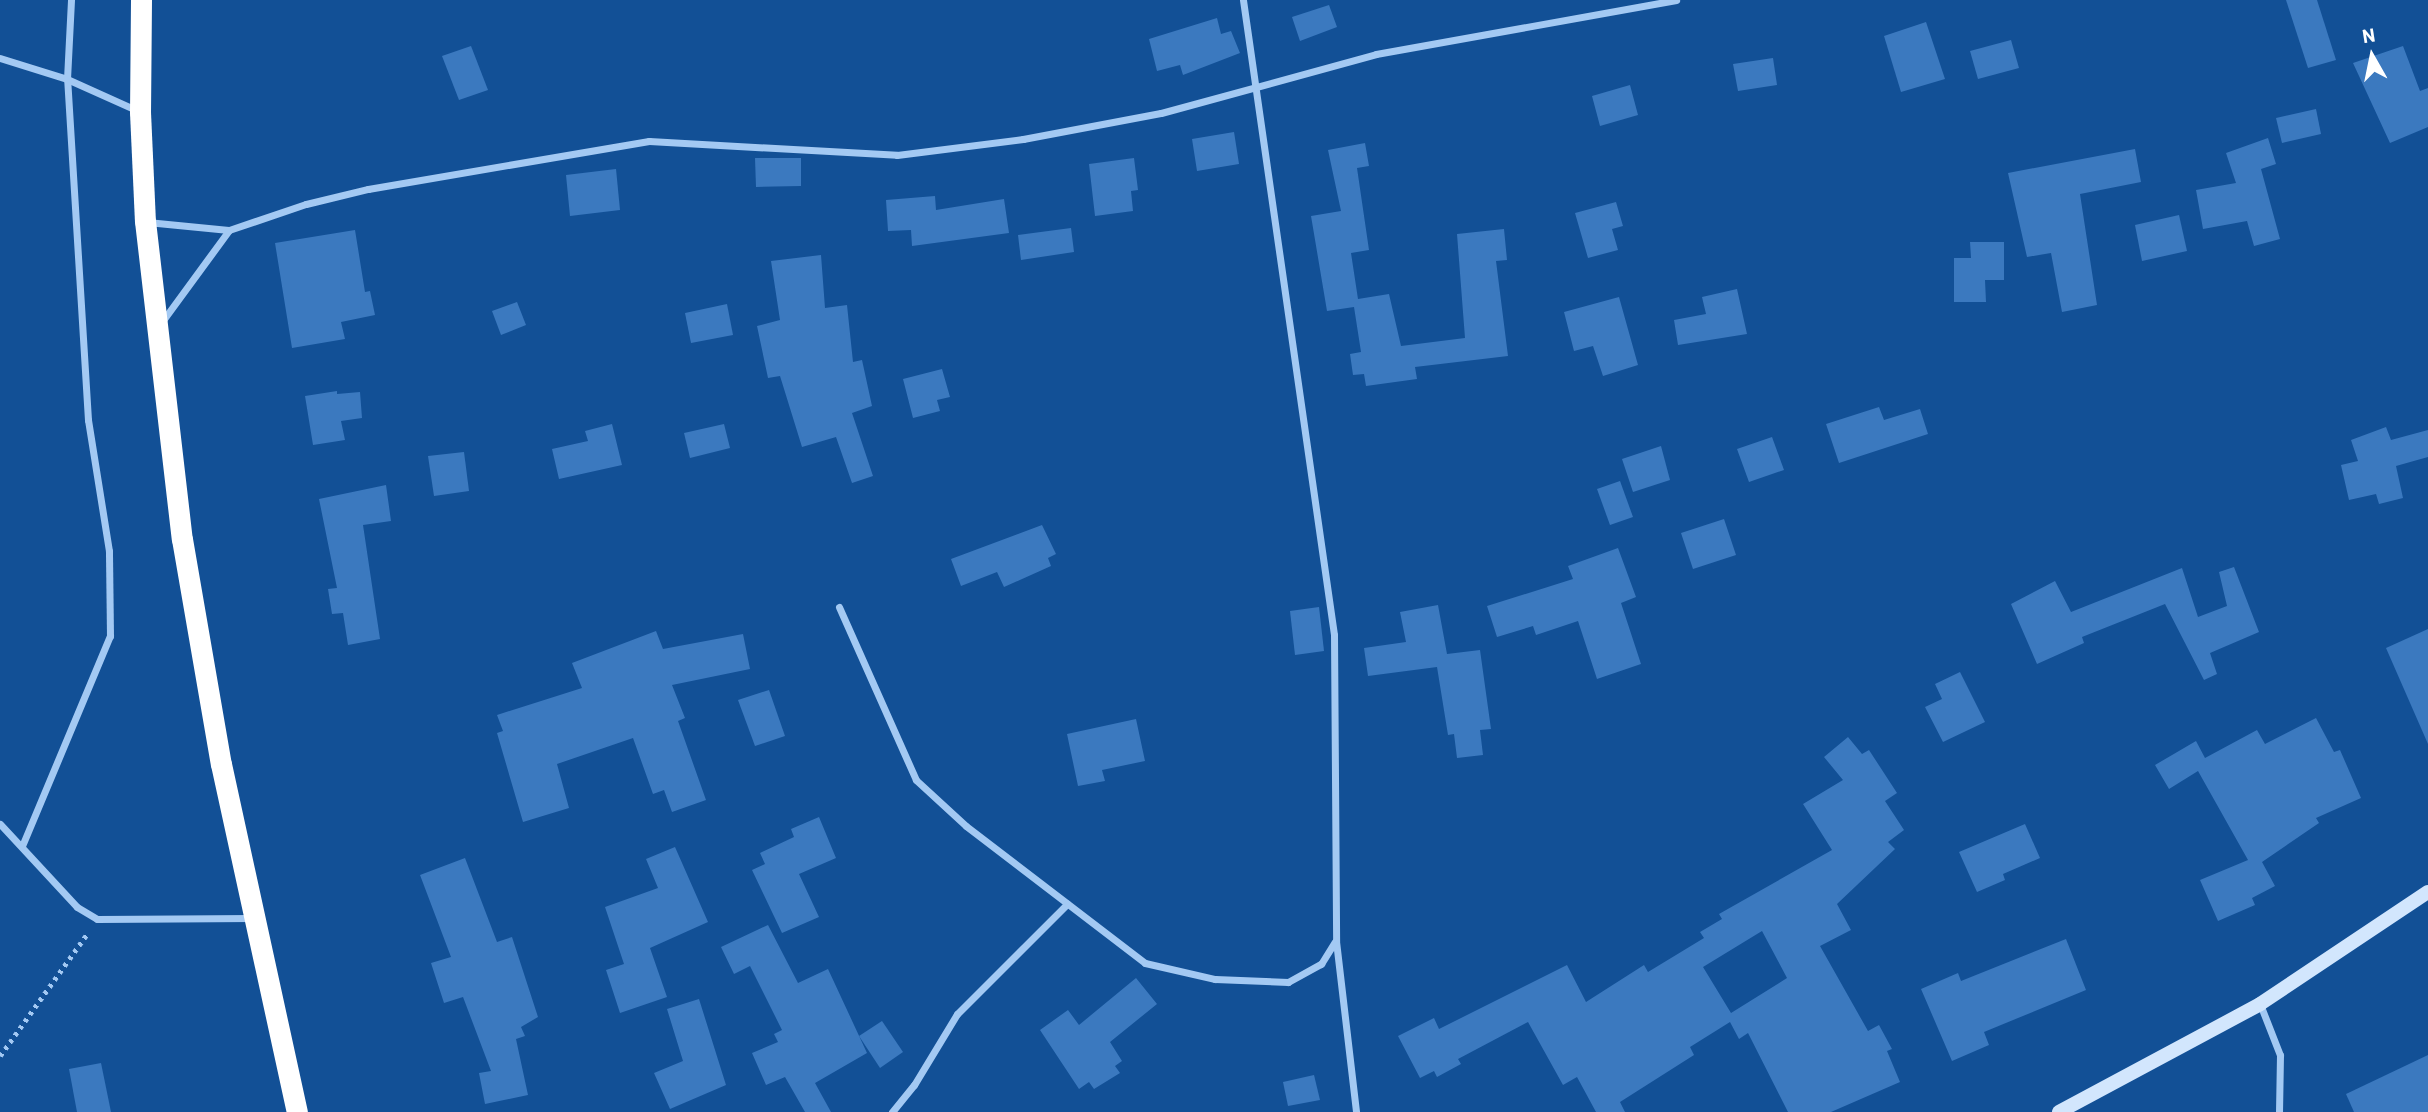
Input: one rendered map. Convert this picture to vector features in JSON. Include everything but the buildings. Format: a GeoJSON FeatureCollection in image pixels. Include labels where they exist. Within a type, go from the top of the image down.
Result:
{"type":"FeatureCollection","features":[{"type":"Feature","properties":{"kind":"highway"},"geometry":{"type":"LineString","coordinates":[[141,0],[139,112],[145,222],[161,324],[182,540],[221,764],[297,1112]]}},
{"type":"Feature","properties":{"kind":"street"},"geometry":{"type":"LineString","coordinates":[[22,846],[110,636],[109,551],[88,420],[67,79],[71,0]]}},
{"type":"Feature","properties":{"kind":"street"},"geometry":{"type":"LineString","coordinates":[[1243,0],[1334,635],[1336,942],[1356,1112]]}},
{"type":"Feature","properties":{"kind":"street"},"geometry":{"type":"LineString","coordinates":[[145,222],[229,230],[306,204],[368,189],[649,141],[897,155],[1023,139],[1161,113],[1254,84],[1416,46],[1676,0]]}},
{"type":"Feature","properties":{"kind":"street"},"geometry":{"type":"LineString","coordinates":[[0,58],[67,79],[139,112]]}},
{"type":"Feature","properties":{"kind":"street"},"geometry":{"type":"LineString","coordinates":[[161,324],[229,230]]}},
{"type":"Feature","properties":{"kind":"street"},"geometry":{"type":"LineString","coordinates":[[839,607],[916,780],[966,826],[1145,963],[1215,979],[1288,982],[1321,964],[1336,942]]}},
{"type":"Feature","properties":{"kind":"street"},"geometry":{"type":"LineString","coordinates":[[0,824],[77,907],[97,919],[254,918]]}},
{"type":"Feature","properties":{"kind":"street"},"geometry":{"type":"LineString","coordinates":[[2059,1112],[2260,1004],[2428,891]]}},
{"type":"Feature","properties":{"kind":"street"},"geometry":{"type":"LineString","coordinates":[[892,1112],[915,1085],[957,1014],[1067,904]]}},
{"type":"Feature","properties":{"kind":"street"},"geometry":{"type":"LineString","coordinates":[[2260,1004],[2280,1055],[2279,1112]]}},
{"type":"Feature","properties":{"kind":"path"},"geometry":{"type":"LineString","coordinates":[[0,1056],[97,919]]}}]}
